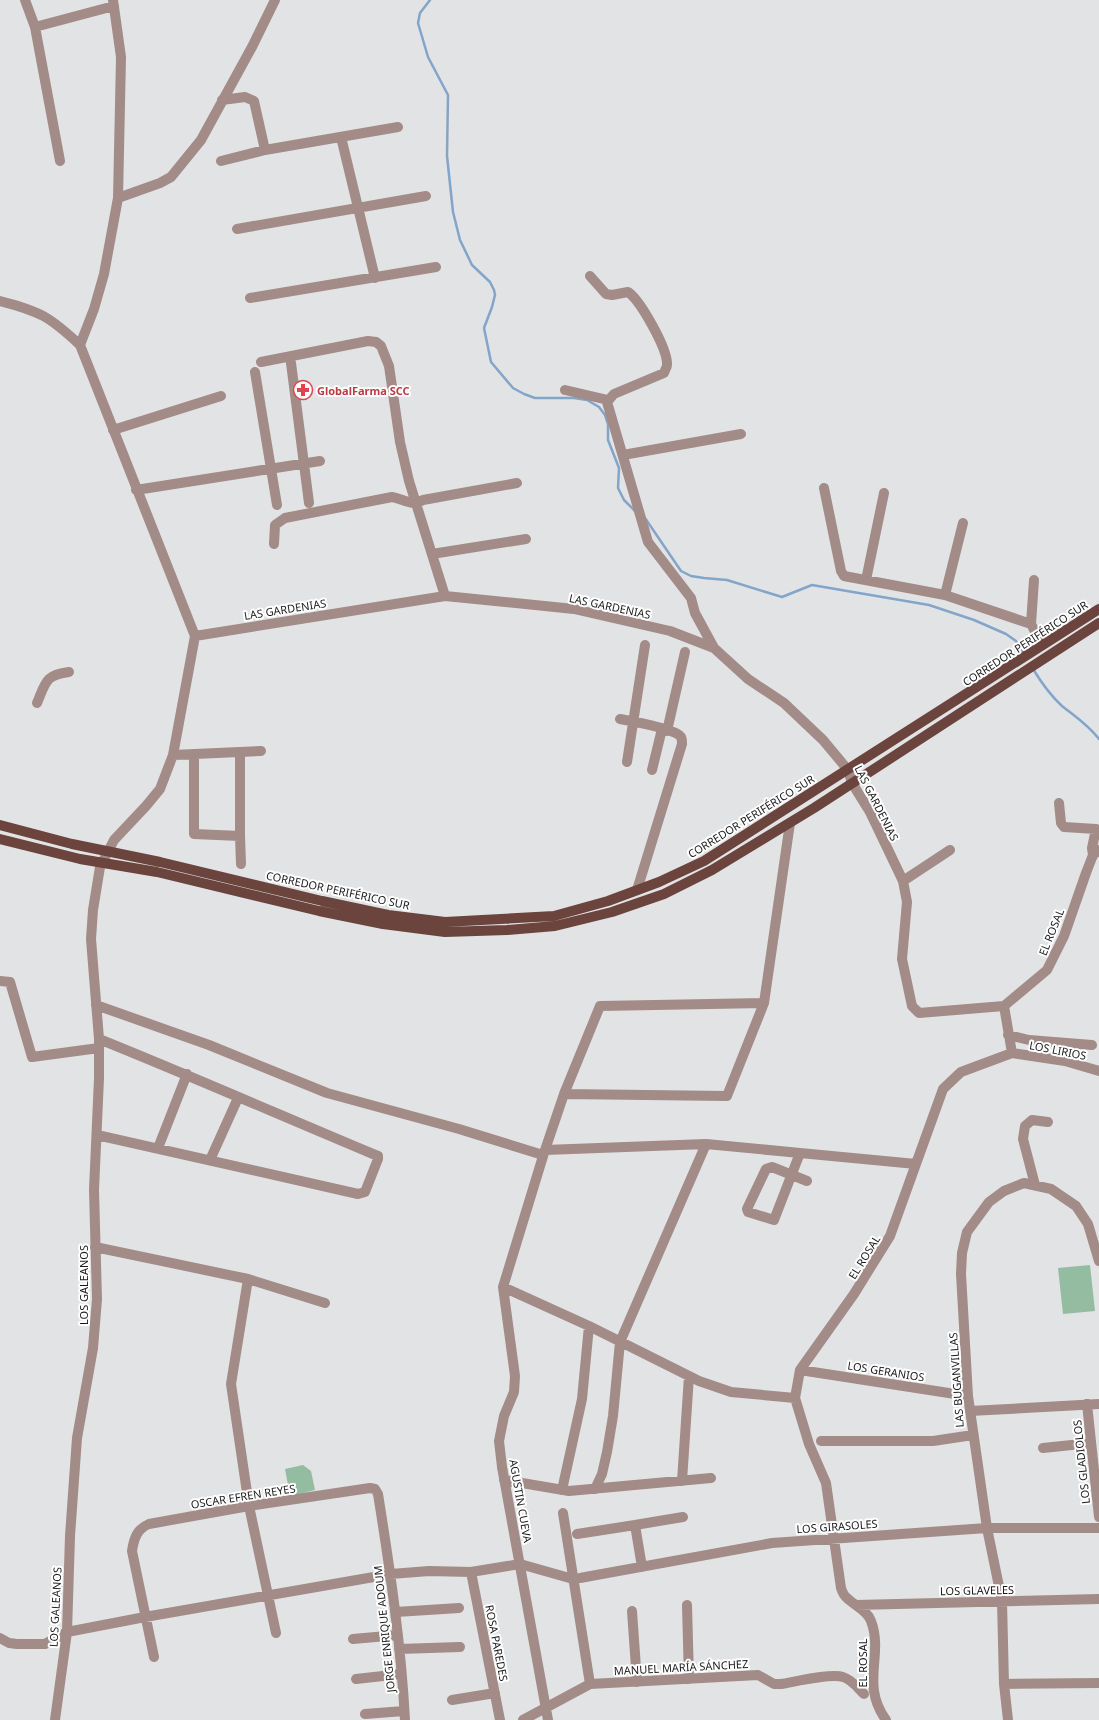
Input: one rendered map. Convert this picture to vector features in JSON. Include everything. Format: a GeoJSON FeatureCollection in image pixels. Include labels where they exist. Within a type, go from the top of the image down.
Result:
{"type":"FeatureCollection","features":[{"type":"Feature","properties":{"kind":"main road","name":"CORREDOR PERIFÉRICO SUR"},"geometry":{"type":"LineString","coordinates":[[0,825],[388,915],[445,922],[554,916],[608,901],[704,861],[1099,609]]}},
{"type":"Feature","properties":{"kind":"main road","name":"CORREDOR PERIFÉRICO SUR"},"geometry":{"type":"LineString","coordinates":[[0,839],[102,863],[157,872],[319,911],[383,924],[445,932],[507,930],[555,926],[612,912],[664,894],[712,870],[790,823],[1099,623]]}},
{"type":"Feature","properties":{"kind":"street"},"geometry":{"type":"LineString","coordinates":[[25,0],[35,27],[60,161]]}},
{"type":"Feature","properties":{"kind":"street"},"geometry":{"type":"LineString","coordinates":[[118,198],[160,183],[171,177],[201,140],[252,48],[275,0]]}},
{"type":"Feature","properties":{"kind":"street"},"geometry":{"type":"LineString","coordinates":[[35,27],[114,3],[121,57],[118,198],[104,274],[94,309],[80,345]]}},
{"type":"Feature","properties":{"kind":"street"},"geometry":{"type":"LineString","coordinates":[[222,100],[245,97],[254,100],[265,150]]}},
{"type":"Feature","properties":{"kind":"street"},"geometry":{"type":"LineString","coordinates":[[221,161],[265,150],[398,126]]}},
{"type":"Feature","properties":{"kind":"street"},"geometry":{"type":"LineString","coordinates":[[341,137],[375,278]]}},
{"type":"Feature","properties":{"kind":"street"},"geometry":{"type":"LineString","coordinates":[[237,229],[426,196]]}},
{"type":"Feature","properties":{"kind":"street"},"geometry":{"type":"LineString","coordinates":[[250,298],[436,267]]}},
{"type":"Feature","properties":{"kind":"street"},"geometry":{"type":"LineString","coordinates":[[590,276],[606,294],[612,295],[628,292],[634,296],[652,325],[667,360],[668,366],[664,373],[614,394],[608,400]]}},
{"type":"Feature","properties":{"kind":"street"},"geometry":{"type":"LineString","coordinates":[[0,301],[26,308],[43,315],[58,324],[80,345],[136,490],[195,636]]}},
{"type":"Feature","properties":{"kind":"street"},"geometry":{"type":"LineString","coordinates":[[261,362],[368,341],[376,342],[382,346],[389,366],[400,442],[416,504],[445,596]]}},
{"type":"Feature","properties":{"kind":"street"},"geometry":{"type":"LineString","coordinates":[[291,363],[309,503]]}},
{"type":"Feature","properties":{"kind":"street"},"geometry":{"type":"LineString","coordinates":[[255,372],[277,505]]}},
{"type":"Feature","properties":{"kind":"street"},"geometry":{"type":"LineString","coordinates":[[564,390],[608,400]]}},
{"type":"Feature","properties":{"kind":"street"},"geometry":{"type":"LineString","coordinates":[[113,430],[221,396]]}},
{"type":"Feature","properties":{"kind":"street"},"geometry":{"type":"LineString","coordinates":[[608,400],[648,542],[691,598],[695,613],[714,648]]}},
{"type":"Feature","properties":{"kind":"street"},"geometry":{"type":"LineString","coordinates":[[623,455],[741,434]]}},
{"type":"Feature","properties":{"kind":"street"},"geometry":{"type":"LineString","coordinates":[[136,490],[320,461]]}},
{"type":"Feature","properties":{"kind":"street"},"geometry":{"type":"LineString","coordinates":[[274,544],[275,525],[285,518],[392,497],[404,499],[410,504],[416,504],[423,500],[518,483]]}},
{"type":"Feature","properties":{"kind":"street"},"geometry":{"type":"LineString","coordinates":[[824,488],[841,571],[844,576],[945,595],[1031,624]]}},
{"type":"Feature","properties":{"kind":"street"},"geometry":{"type":"LineString","coordinates":[[866,580],[884,493]]}},
{"type":"Feature","properties":{"kind":"street"},"geometry":{"type":"LineString","coordinates":[[945,595],[963,523]]}},
{"type":"Feature","properties":{"kind":"street"},"geometry":{"type":"LineString","coordinates":[[432,554],[526,539]]}},
{"type":"Feature","properties":{"kind":"street"},"geometry":{"type":"LineString","coordinates":[[1034,580],[1031,624],[1042,645]]}},
{"type":"Feature","properties":{"kind":"street","name":"LAS GARDENIAS"},"geometry":{"type":"LineString","coordinates":[[195,636],[445,596],[574,609],[670,631],[714,648],[748,679],[784,703],[823,740],[848,770],[852,783],[870,812],[903,881],[907,902],[902,959],[912,1006],[916,1011],[919,1013],[1004,1006]]}},
{"type":"Feature","properties":{"kind":"street","name":"LOS GALEANOS"},"geometry":{"type":"LineString","coordinates":[[55,1720],[67,1632],[70,1536],[77,1438],[93,1348],[97,1299],[94,1190],[99,1043],[91,940],[93,910],[102,863],[114,840],[160,789],[173,755],[195,636]]}},
{"type":"Feature","properties":{"kind":"street"},"geometry":{"type":"LineString","coordinates":[[627,762],[645,645]]}},
{"type":"Feature","properties":{"kind":"street"},"geometry":{"type":"LineString","coordinates":[[652,770],[665,730],[685,652]]}},
{"type":"Feature","properties":{"kind":"street"},"geometry":{"type":"LineString","coordinates":[[37,703],[48,678],[56,673],[69,672]]}},
{"type":"Feature","properties":{"kind":"street"},"geometry":{"type":"LineString","coordinates":[[620,719],[634,721],[665,730],[679,735],[682,739],[682,744],[637,890]]}},
{"type":"Feature","properties":{"kind":"street"},"geometry":{"type":"LineString","coordinates":[[173,755],[261,751]]}},
{"type":"Feature","properties":{"kind":"street"},"geometry":{"type":"LineString","coordinates":[[240,752],[241,864]]}},
{"type":"Feature","properties":{"kind":"street"},"geometry":{"type":"LineString","coordinates":[[194,754],[194,834],[240,836]]}},
{"type":"Feature","properties":{"kind":"street","name":"EL ROSAL"},"geometry":{"type":"LineString","coordinates":[[1004,1006],[1048,970],[1064,936],[1096,852],[1092,848],[1096,830],[1064,827],[1061,823],[1059,803]]}},
{"type":"Feature","properties":{"kind":"street"},"geometry":{"type":"LineString","coordinates":[[564,1094],[727,1096],[764,1003],[790,823]]}},
{"type":"Feature","properties":{"kind":"street"},"geometry":{"type":"LineString","coordinates":[[903,881],[950,850]]}},
{"type":"Feature","properties":{"kind":"street"},"geometry":{"type":"LineString","coordinates":[[0,981],[7,980],[10,982],[32,1057],[99,1043],[187,1074],[238,1098],[378,1156],[365,1192],[358,1194],[97,1135]]}},
{"type":"Feature","properties":{"kind":"street"},"geometry":{"type":"LineString","coordinates":[[764,1003],[600,1006],[564,1094],[544,1152],[503,1287],[589,1326],[689,1376],[731,1392],[795,1398]]}},
{"type":"Feature","properties":{"kind":"street"},"geometry":{"type":"LineString","coordinates":[[96,1005],[209,1045],[327,1093],[544,1152],[706,1144],[916,1164]]}},
{"type":"Feature","properties":{"kind":"street"},"geometry":{"type":"LineString","coordinates":[[1004,1006],[1012,1053]]}},
{"type":"Feature","properties":{"kind":"street"},"geometry":{"type":"LineString","coordinates":[[1008,1035],[1029,1040],[1092,1045]]}},
{"type":"Feature","properties":{"kind":"street","name":"EL ROSAL"},"geometry":{"type":"LineString","coordinates":[[886,1720],[880,1712],[872,1686],[874,1633],[867,1614],[846,1598],[841,1588],[826,1483],[809,1444],[795,1398],[800,1370],[854,1294],[890,1236],[943,1089],[961,1072],[1012,1053]]}},
{"type":"Feature","properties":{"kind":"street","name":"LOS LIRIOS"},"geometry":{"type":"LineString","coordinates":[[1012,1053],[1065,1061],[1099,1071]]}},
{"type":"Feature","properties":{"kind":"street"},"geometry":{"type":"LineString","coordinates":[[158,1148],[187,1074]]}},
{"type":"Feature","properties":{"kind":"street"},"geometry":{"type":"LineString","coordinates":[[210,1160],[238,1098]]}},
{"type":"Feature","properties":{"kind":"street"},"geometry":{"type":"LineString","coordinates":[[1035,1185],[1023,1139],[1025,1126],[1032,1120],[1048,1122]]}},
{"type":"Feature","properties":{"kind":"street"},"geometry":{"type":"LineString","coordinates":[[595,1489],[602,1474],[608,1452],[620,1342],[706,1144]]}},
{"type":"Feature","properties":{"kind":"street"},"geometry":{"type":"LineString","coordinates":[[800,1153],[792,1176],[774,1220],[748,1212],[747,1209],[766,1170],[772,1167],[792,1176],[807,1181]]}},
{"type":"Feature","properties":{"kind":"street","name":"LAS BUGANVILLAS"},"geometry":{"type":"LineString","coordinates":[[1008,1720],[1004,1684],[1002,1601],[987,1528],[968,1396],[961,1274],[962,1253],[967,1232],[989,1202],[1004,1191],[1024,1184],[1035,1185],[1051,1190],[1076,1206],[1088,1224],[1099,1261]]}},
{"type":"Feature","properties":{"kind":"street"},"geometry":{"type":"LineString","coordinates":[[95,1247],[248,1279],[325,1303]]}},
{"type":"Feature","properties":{"kind":"street"},"geometry":{"type":"LineString","coordinates":[[248,1279],[231,1384],[249,1506],[276,1634]]}},
{"type":"Feature","properties":{"kind":"street","name":"AGUSTIN CUEVA"},"geometry":{"type":"LineString","coordinates":[[503,1287],[515,1376],[514,1392],[504,1416],[499,1442],[504,1480],[548,1720]]}},
{"type":"Feature","properties":{"kind":"street"},"geometry":{"type":"LineString","coordinates":[[562,1490],[582,1399],[589,1326]]}},
{"type":"Feature","properties":{"kind":"street","name":"LOS GERANIOS"},"geometry":{"type":"LineString","coordinates":[[800,1370],[968,1396]]}},
{"type":"Feature","properties":{"kind":"street"},"geometry":{"type":"LineString","coordinates":[[682,1481],[689,1376]]}},
{"type":"Feature","properties":{"kind":"street","name":"LOS GLADIOLOS"},"geometry":{"type":"LineString","coordinates":[[1088,1404],[1096,1464],[1099,1517]]}},
{"type":"Feature","properties":{"kind":"street"},"geometry":{"type":"LineString","coordinates":[[970,1411],[1099,1404]]}},
{"type":"Feature","properties":{"kind":"street"},"geometry":{"type":"LineString","coordinates":[[821,1441],[933,1441],[973,1435]]}},
{"type":"Feature","properties":{"kind":"street"},"geometry":{"type":"LineString","coordinates":[[1043,1448],[1092,1443]]}},
{"type":"Feature","properties":{"kind":"street"},"geometry":{"type":"LineString","coordinates":[[504,1480],[562,1490],[595,1489],[711,1478]]}},
{"type":"Feature","properties":{"kind":"street","name":"OSCAR EFREN REYES"},"geometry":{"type":"LineString","coordinates":[[145,1617],[132,1551],[136,1534],[142,1527],[149,1524],[249,1506],[370,1488],[375,1489]]}},
{"type":"Feature","properties":{"kind":"street","name":"JORGE ENRIQUE ADOUM"},"geometry":{"type":"LineString","coordinates":[[375,1489],[378,1494],[391,1574],[396,1612],[405,1715]]}},
{"type":"Feature","properties":{"kind":"street"},"geometry":{"type":"LineString","coordinates":[[563,1513],[576,1579],[590,1684]]}},
{"type":"Feature","properties":{"kind":"street"},"geometry":{"type":"LineString","coordinates":[[577,1534],[683,1516]]}},
{"type":"Feature","properties":{"kind":"street"},"geometry":{"type":"LineString","coordinates":[[635,1525],[642,1567]]}},
{"type":"Feature","properties":{"kind":"street","name":"LOS GIRASOLES"},"geometry":{"type":"LineString","coordinates":[[576,1579],[772,1543],[987,1528],[1099,1528]]}},
{"type":"Feature","properties":{"kind":"street"},"geometry":{"type":"LineString","coordinates":[[0,1638],[9,1643],[38,1644],[52,1642],[67,1632],[145,1617],[269,1597],[391,1574],[429,1570],[471,1572],[520,1564],[576,1579]]}},
{"type":"Feature","properties":{"kind":"street","name":"ROSA PAREDES"},"geometry":{"type":"LineString","coordinates":[[471,1572],[500,1720]]}},
{"type":"Feature","properties":{"kind":"street","name":"LOS GLAVELES"},"geometry":{"type":"LineString","coordinates":[[856,1605],[1099,1599]]}},
{"type":"Feature","properties":{"kind":"street"},"geometry":{"type":"LineString","coordinates":[[687,1604],[689,1679]]}},
{"type":"Feature","properties":{"kind":"street"},"geometry":{"type":"LineString","coordinates":[[396,1612],[459,1608]]}},
{"type":"Feature","properties":{"kind":"street"},"geometry":{"type":"LineString","coordinates":[[632,1611],[637,1682]]}},
{"type":"Feature","properties":{"kind":"street"},"geometry":{"type":"LineString","coordinates":[[145,1617],[154,1656]]}},
{"type":"Feature","properties":{"kind":"street"},"geometry":{"type":"LineString","coordinates":[[353,1639],[398,1635]]}},
{"type":"Feature","properties":{"kind":"street"},"geometry":{"type":"LineString","coordinates":[[399,1649],[460,1647]]}},
{"type":"Feature","properties":{"kind":"street"},"geometry":{"type":"LineString","coordinates":[[356,1679],[401,1674]]}},
{"type":"Feature","properties":{"kind":"street","name":"MANUEL MARÍA SÁNCHEZ"},"geometry":{"type":"LineString","coordinates":[[523,1720],[590,1684],[758,1675],[774,1684],[781,1684],[823,1677],[842,1676],[852,1682],[864,1694]]}},
{"type":"Feature","properties":{"kind":"street"},"geometry":{"type":"LineString","coordinates":[[1004,1684],[1099,1683]]}},
{"type":"Feature","properties":{"kind":"street"},"geometry":{"type":"LineString","coordinates":[[452,1700],[495,1693]]}},
{"type":"Feature","properties":{"kind":"street"},"geometry":{"type":"LineString","coordinates":[[365,1714],[405,1715]]}},
{"type":"Feature","properties":{"kind":"green space"},"geometry":{"type":"Polygon","coordinates":[[[1090,1265],[1095,1311],[1063,1314],[1058,1268],[1090,1265]]]}},
{"type":"Feature","properties":{"kind":"green space"},"geometry":{"type":"Polygon","coordinates":[[[303,1465],[311,1471],[315,1490],[290,1496],[285,1469],[303,1465]]]}},
{"type":"Feature","properties":{"kind":"waterway"},"geometry":{"type":"LineString","coordinates":[[430,0],[420,13],[418,23],[428,57],[448,95],[447,156],[453,212],[460,240],[472,265],[490,282],[494,290],[495,295],[492,307],[484,328],[491,362],[513,388],[524,394],[535,398],[574,398],[587,400],[599,407],[605,415],[608,424],[608,440],[619,468],[618,488],[624,500],[636,512]]}},
{"type":"Feature","properties":{"kind":"waterway"},"geometry":{"type":"LineString","coordinates":[[645,518],[681,571],[691,576],[727,580],[782,597],[812,585],[929,605],[974,620],[1006,634],[1016,641],[1024,655]]}},
{"type":"Feature","properties":{"kind":"waterway"},"geometry":{"type":"LineString","coordinates":[[1033,669],[1046,689],[1058,702],[1086,725],[1099,739]]}},
{"type":"Feature","properties":{"kind":"place","name":"GlobalFarma SCC"},"geometry":{"type":"Point","coordinates":[303,390]}}]}
